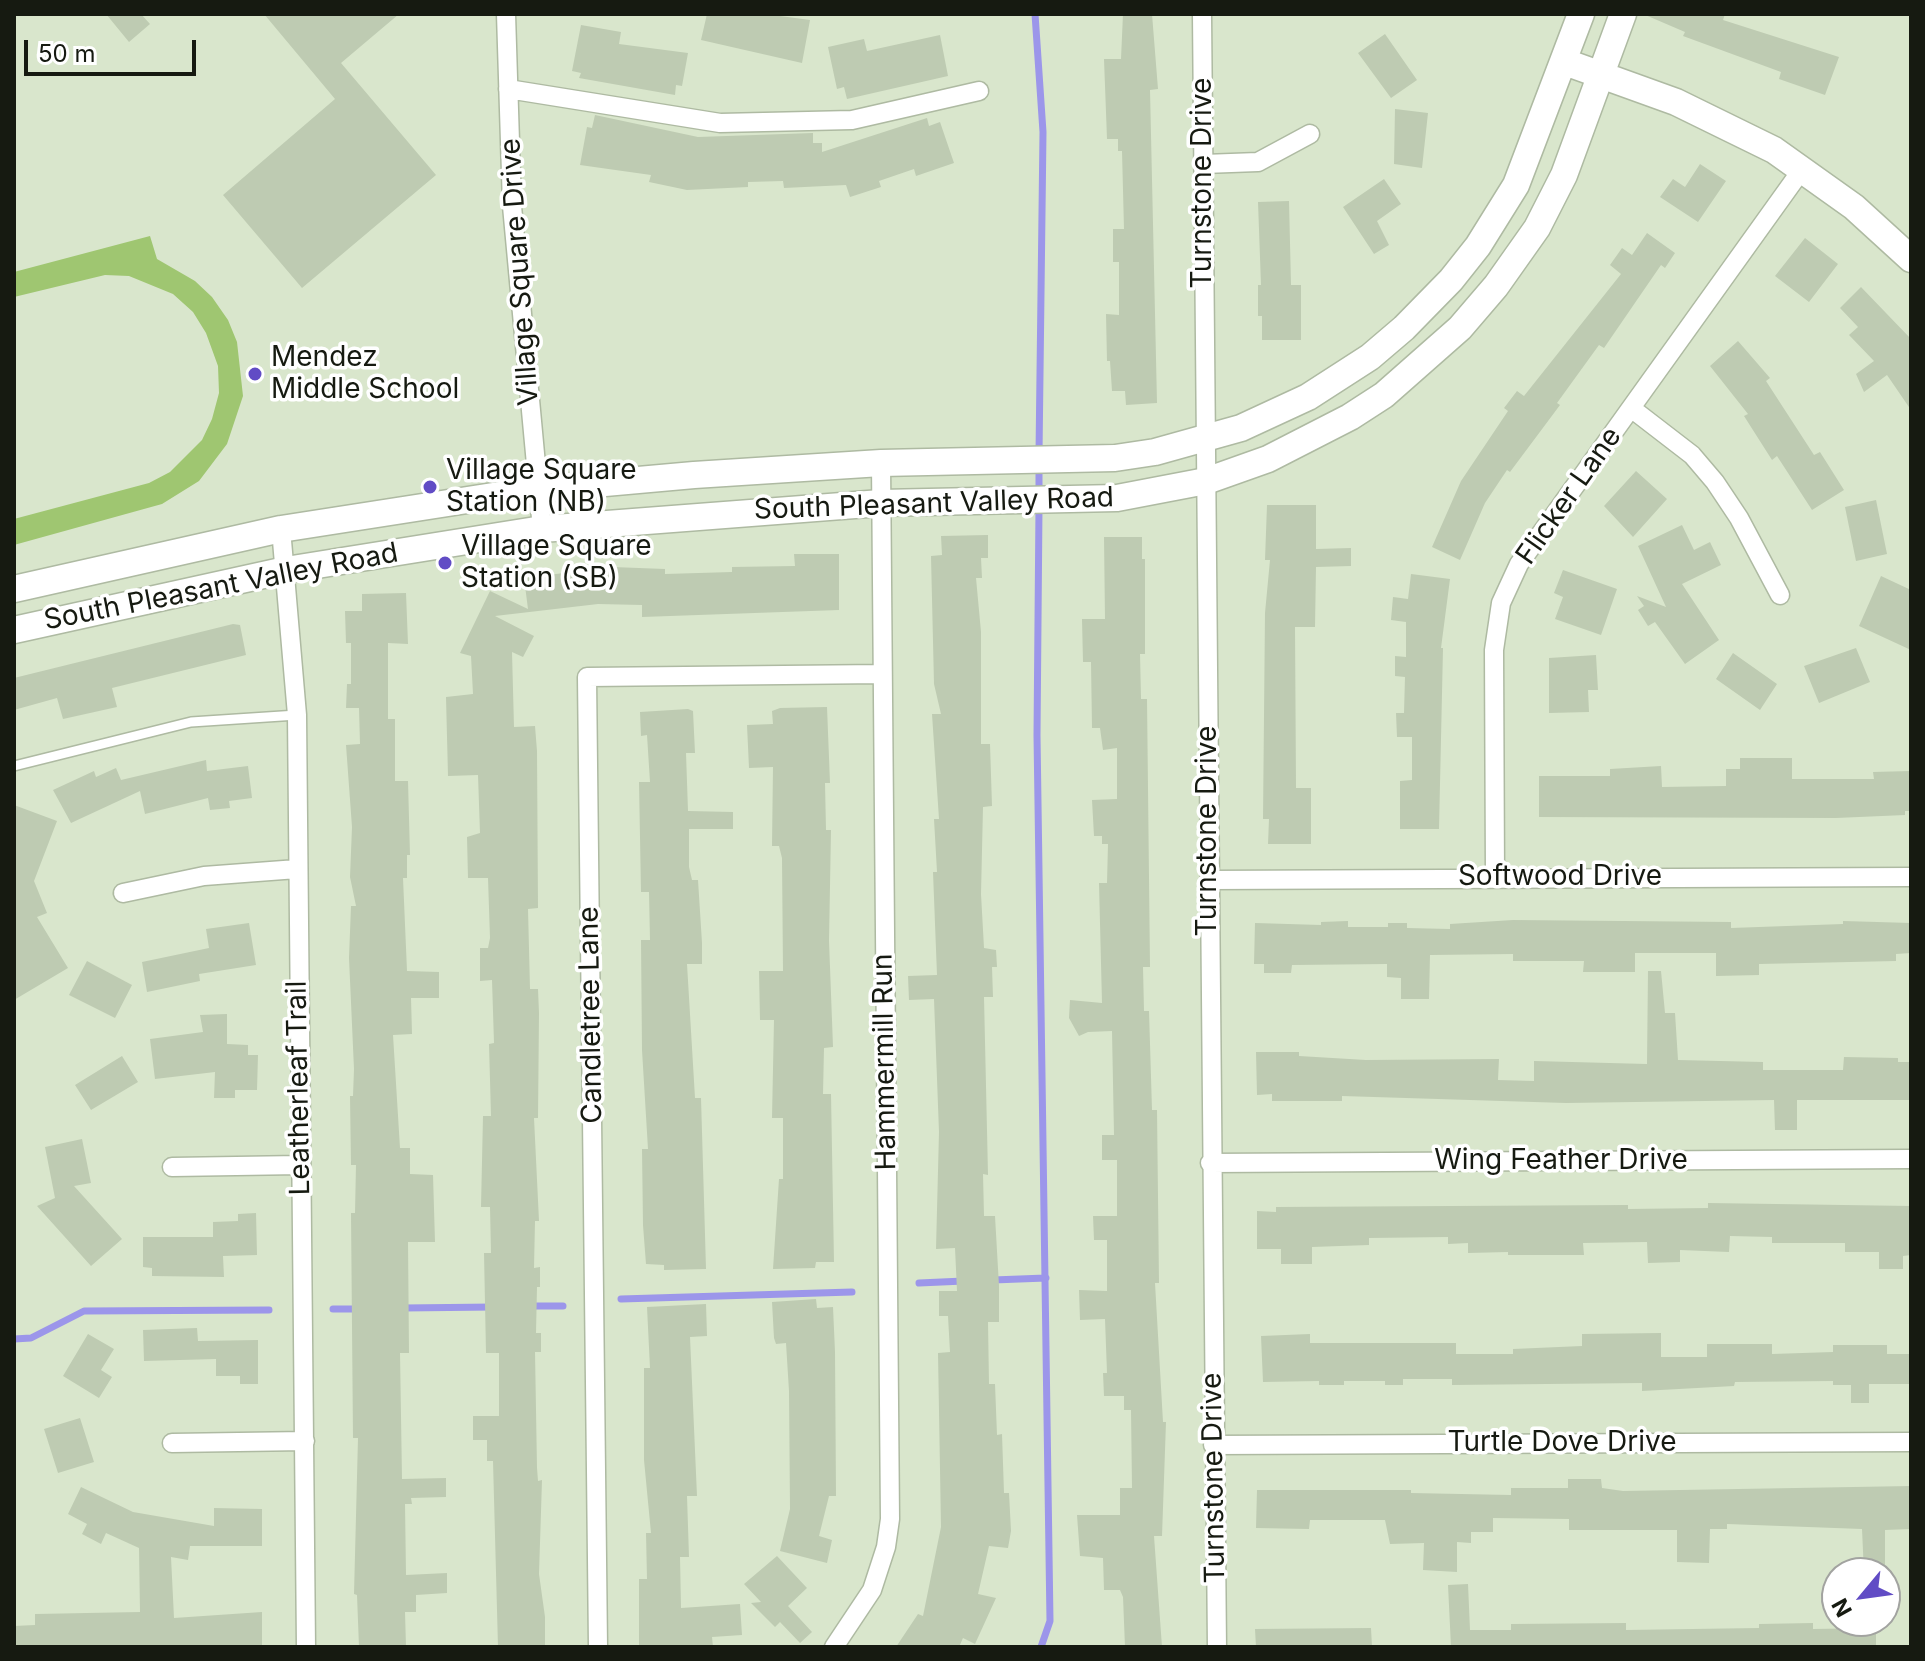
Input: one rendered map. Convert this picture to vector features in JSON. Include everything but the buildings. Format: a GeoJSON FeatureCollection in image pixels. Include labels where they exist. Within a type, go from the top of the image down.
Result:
{"type":"FeatureCollection","features":[{"type":"Feature","properties":{"kind":"main road","name":"South Pleasant Valley Road"},"geometry":{"type":"LineString","coordinates":[[14,589],[281,529],[538,489],[881,463],[1065,461],[1128,456],[1205,440],[1274,414],[1337,380],[1370,357],[1428,305],[1478,246],[1516,185],[1581,14]]}},
{"type":"Feature","properties":{"kind":"main road","name":"South Pleasant Valley Road"},"geometry":{"type":"LineString","coordinates":[[14,630],[286,570],[542,529],[881,503],[1065,502],[1131,497],[1206,481],[1268,459],[1350,417],[1419,367],[1460,328],[1517,258],[1551,202],[1623,14]]}},
{"type":"Feature","properties":{"kind":"main road"},"geometry":{"type":"LineString","coordinates":[[1565,62],[1710,117],[1803,168],[1854,207],[1911,259]]}},
{"type":"Feature","properties":{"kind":"street","name":"Village Square Drive"},"geometry":{"type":"LineString","coordinates":[[506,14],[514,235],[542,529]]}},
{"type":"Feature","properties":{"kind":"street","name":"Turnstone Drive"},"geometry":{"type":"LineString","coordinates":[[1202,14],[1210,1163],[1217,1647]]}},
{"type":"Feature","properties":{"kind":"street"},"geometry":{"type":"LineString","coordinates":[[508,89],[720,123],[852,120],[979,91]]}},
{"type":"Feature","properties":{"kind":"street"},"geometry":{"type":"LineString","coordinates":[[1204,164],[1258,162],[1310,134]]}},
{"type":"Feature","properties":{"kind":"street","name":"Flicker Lane"},"geometry":{"type":"LineString","coordinates":[[1495,877],[1494,650],[1501,603],[1519,564],[1803,168]]}},
{"type":"Feature","properties":{"kind":"street"},"geometry":{"type":"LineString","coordinates":[[1631,408],[1692,455],[1715,482],[1739,518],[1780,595]]}},
{"type":"Feature","properties":{"kind":"street","name":"Hammermill Run"},"geometry":{"type":"LineString","coordinates":[[834,1647],[872,1590],[886,1547],[890,1519],[881,463]]}},
{"type":"Feature","properties":{"kind":"street","name":"Leatherleaf Trail"},"geometry":{"type":"LineString","coordinates":[[281,529],[297,715],[306,1647]]}},
{"type":"Feature","properties":{"kind":"street","name":"Candletree Lane"},"geometry":{"type":"LineString","coordinates":[[598,1647],[587,677],[882,674]]}},
{"type":"Feature","properties":{"kind":"street"},"geometry":{"type":"LineString","coordinates":[[123,893],[204,876],[297,869]]}},
{"type":"Feature","properties":{"kind":"street","name":"Softwood Drive"},"geometry":{"type":"LineString","coordinates":[[1209,880],[1911,877]]}},
{"type":"Feature","properties":{"kind":"street","name":"Wing Feather Drive"},"geometry":{"type":"LineString","coordinates":[[1210,1163],[1911,1159]]}},
{"type":"Feature","properties":{"kind":"street"},"geometry":{"type":"LineString","coordinates":[[172,1167],[300,1165]]}},
{"type":"Feature","properties":{"kind":"street"},"geometry":{"type":"LineString","coordinates":[[172,1443],[305,1441]]}},
{"type":"Feature","properties":{"kind":"street","name":"Turtle Dove Drive"},"geometry":{"type":"LineString","coordinates":[[1213,1445],[1911,1442]]}},
{"type":"Feature","properties":{"kind":"lane"},"geometry":{"type":"LineString","coordinates":[[14,766],[191,722],[297,715]]}},
{"type":"Feature","properties":{"kind":"green space"},"geometry":{"type":"Polygon","coordinates":[[[150,236],[157,259],[195,281],[212,297],[228,320],[237,342],[243,396],[227,444],[199,481],[162,504],[14,545],[14,519],[149,483],[170,472],[202,440],[212,419],[219,393],[218,366],[206,333],[193,312],[173,294],[129,276],[105,275],[14,297],[14,272],[150,236]]]}},
{"type":"Feature","properties":{"kind":"waterway"},"geometry":{"type":"LineString","coordinates":[[1035,14],[1043,132],[1039,454]]}},
{"type":"Feature","properties":{"kind":"waterway"},"geometry":{"type":"LineString","coordinates":[[1039,467],[1039,494]]}},
{"type":"Feature","properties":{"kind":"waterway"},"geometry":{"type":"LineString","coordinates":[[1039,507],[1037,735],[1050,1621],[1041,1647]]}},
{"type":"Feature","properties":{"kind":"waterway"},"geometry":{"type":"LineString","coordinates":[[993,1280],[1046,1278]]}},
{"type":"Feature","properties":{"kind":"waterway"},"geometry":{"type":"LineString","coordinates":[[919,1283],[964,1281]]}},
{"type":"Feature","properties":{"kind":"waterway"},"geometry":{"type":"LineString","coordinates":[[621,1299],[852,1292]]}},
{"type":"Feature","properties":{"kind":"waterway"},"geometry":{"type":"LineString","coordinates":[[531,1306],[563,1306]]}},
{"type":"Feature","properties":{"kind":"waterway"},"geometry":{"type":"LineString","coordinates":[[403,1308],[494,1307]]}},
{"type":"Feature","properties":{"kind":"waterway"},"geometry":{"type":"LineString","coordinates":[[333,1309],[358,1309]]}},
{"type":"Feature","properties":{"kind":"waterway"},"geometry":{"type":"LineString","coordinates":[[14,1339],[31,1338],[84,1311],[269,1310]]}},
{"type":"Feature","properties":{"kind":"place","name":"Mendez Middle School"},"geometry":{"type":"Point","coordinates":[255,374]}},
{"type":"Feature","properties":{"kind":"place","name":"Village Square Station (NB)"},"geometry":{"type":"Point","coordinates":[430,487]}},
{"type":"Feature","properties":{"kind":"place","name":"Village Square Station (SB)"},"geometry":{"type":"Point","coordinates":[445,563]}}]}
